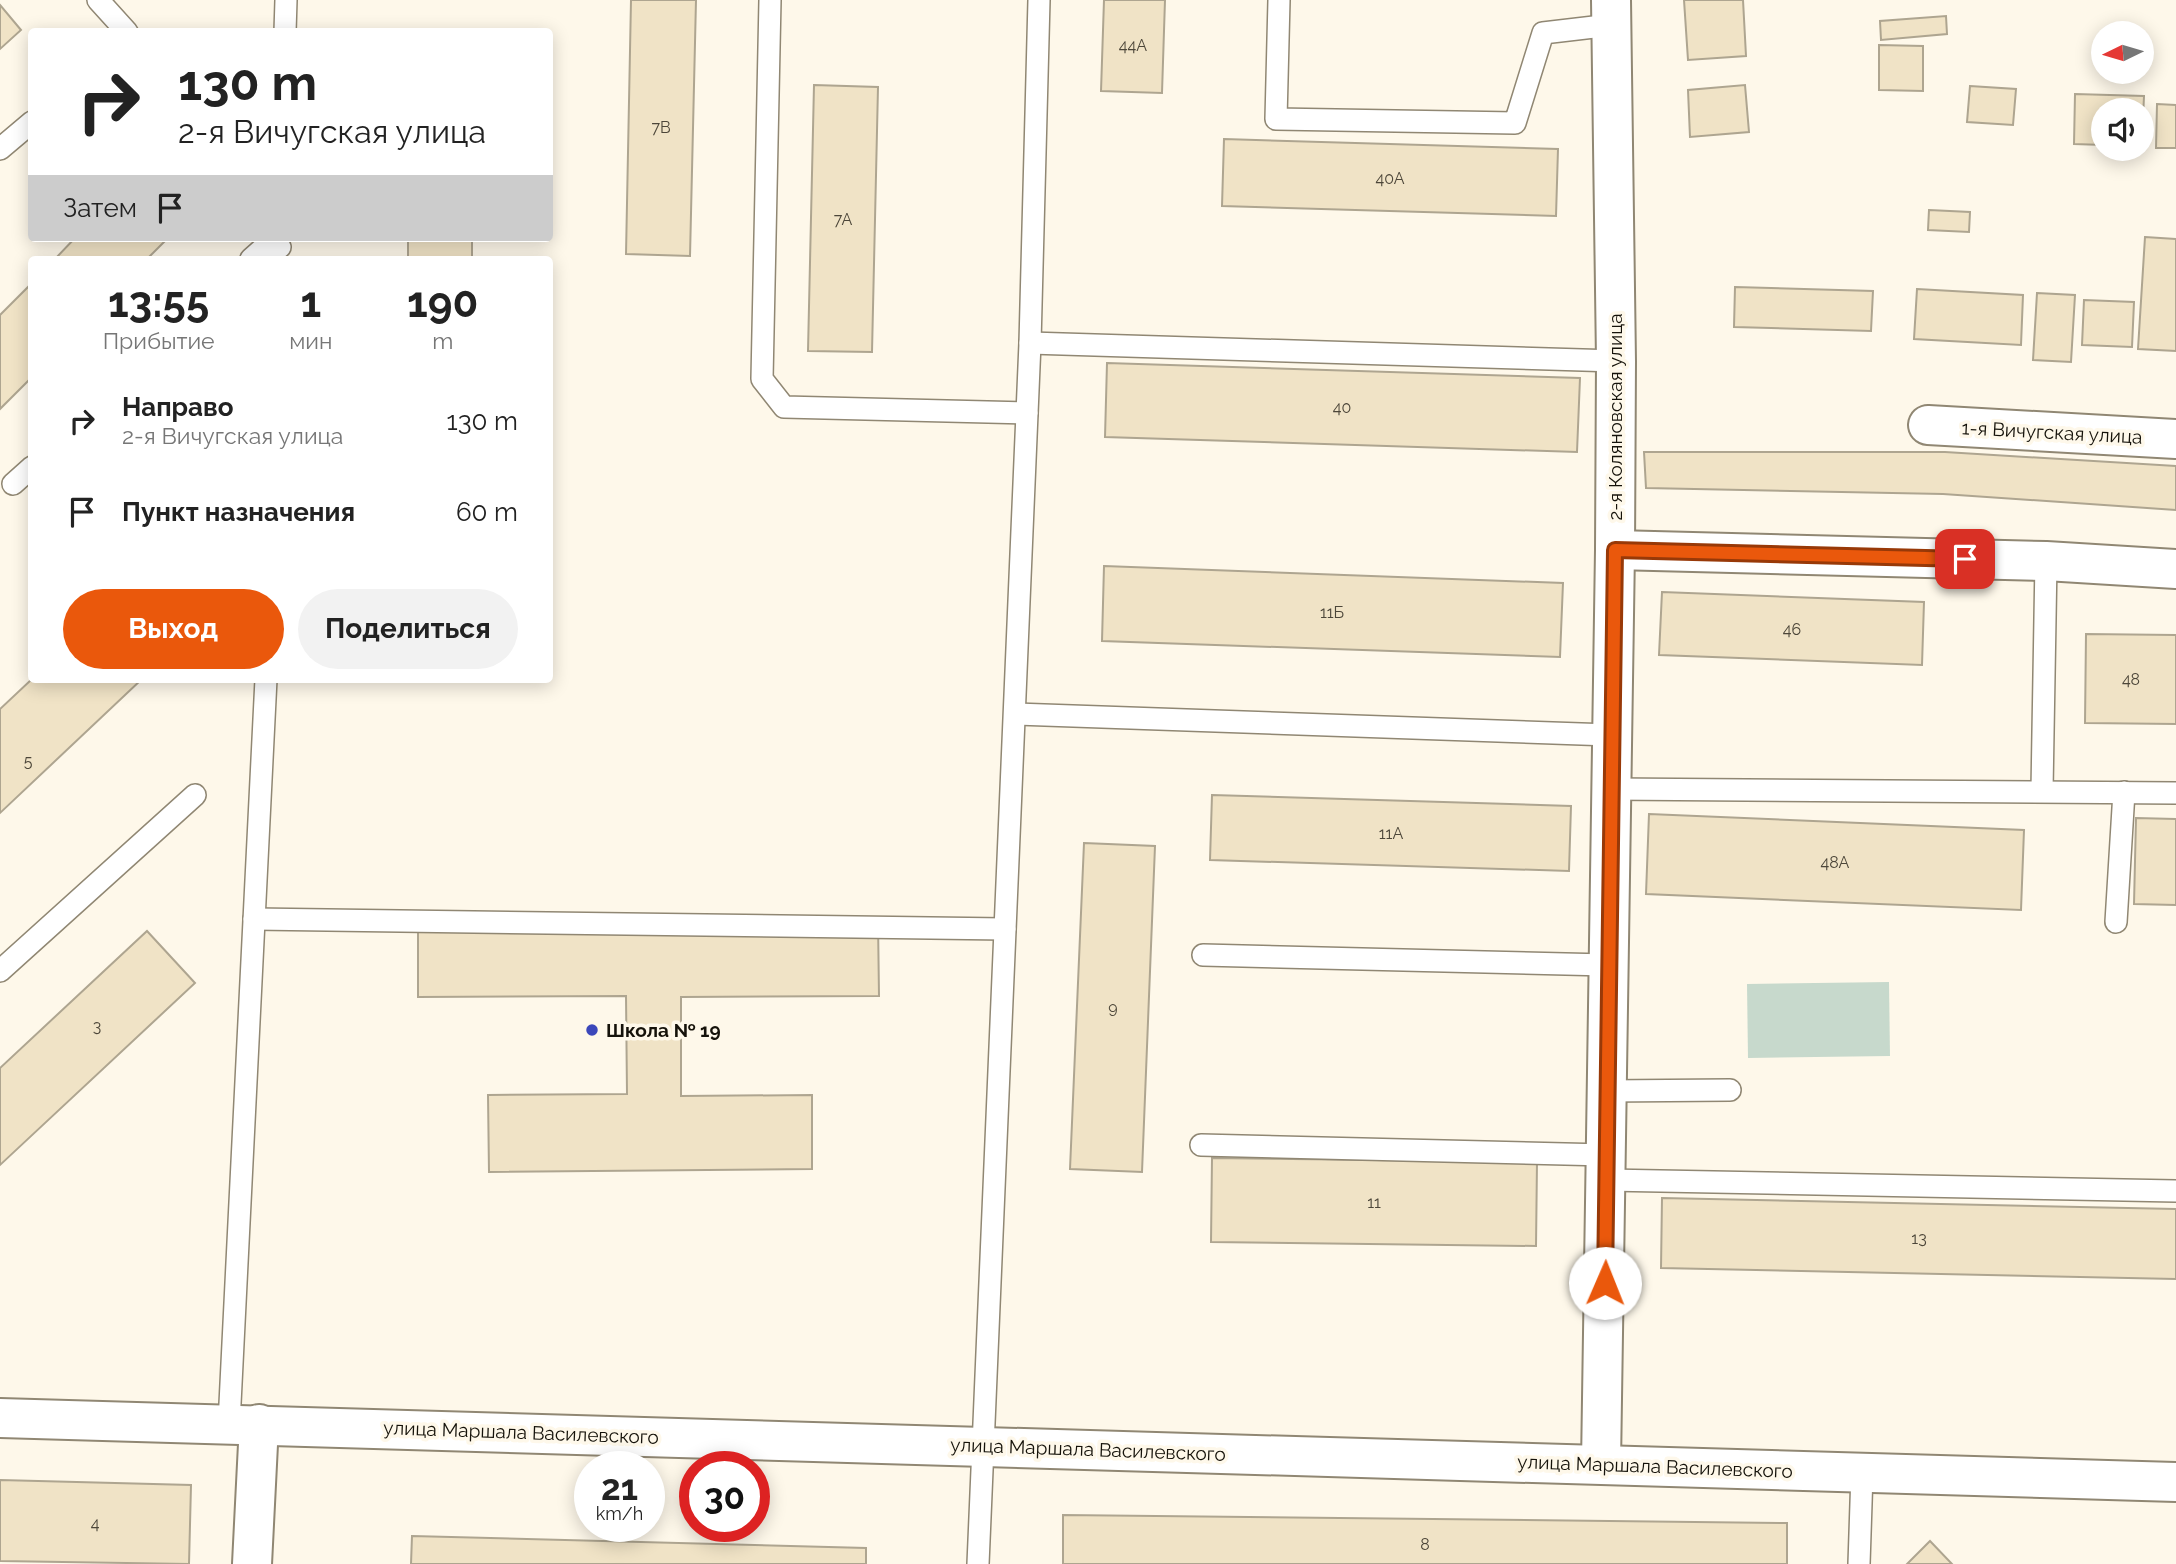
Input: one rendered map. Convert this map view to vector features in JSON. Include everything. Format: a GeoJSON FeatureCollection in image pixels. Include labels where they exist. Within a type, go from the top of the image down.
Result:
{"type":"FeatureCollection","features":[{"type":"Feature","properties":{"kind":"street","name":"2-я Коляновская улица"},"geometry":{"type":"LineString","coordinates":[[1601,1464],[1609,789],[1615,550],[1616,360],[1611,13]]}},
{"type":"Feature","properties":{"kind":"street","name":"1-я Вичугская улица"},"geometry":{"type":"LineString","coordinates":[[1928,425],[2176,439]]}},
{"type":"Feature","properties":{"kind":"street"},"geometry":{"type":"LineString","coordinates":[[1615,550],[2046,561],[2176,569]]}},
{"type":"Feature","properties":{"kind":"street","name":"улица Маршала Василевского"},"geometry":{"type":"LineString","coordinates":[[0,1418],[2176,1482]]}},
{"type":"Feature","properties":{"kind":"street"},"geometry":{"type":"LineString","coordinates":[[244,1424],[252,1564]]}},
{"type":"Feature","properties":{"kind":"lane"},"geometry":{"type":"LineString","coordinates":[[98,0],[123,28]]}},
{"type":"Feature","properties":{"kind":"lane"},"geometry":{"type":"LineString","coordinates":[[285,28],[286,0]]}},
{"type":"Feature","properties":{"kind":"lane"},"geometry":{"type":"LineString","coordinates":[[770,0],[762,379],[784,407],[1027,413]]}},
{"type":"Feature","properties":{"kind":"lane"},"geometry":{"type":"LineString","coordinates":[[978,1564],[1030,343],[1039,0]]}},
{"type":"Feature","properties":{"kind":"lane"},"geometry":{"type":"LineString","coordinates":[[1279,0],[1276,119],[1515,122],[1543,33],[1611,13]]}},
{"type":"Feature","properties":{"kind":"lane"},"geometry":{"type":"LineString","coordinates":[[0,149],[28,125]]}},
{"type":"Feature","properties":{"kind":"lane"},"geometry":{"type":"LineString","coordinates":[[254,256],[260,251],[280,248]]}},
{"type":"Feature","properties":{"kind":"lane"},"geometry":{"type":"LineString","coordinates":[[1030,343],[1616,360]]}},
{"type":"Feature","properties":{"kind":"lane"},"geometry":{"type":"LineString","coordinates":[[13,484],[28,471]]}},
{"type":"Feature","properties":{"kind":"lane"},"geometry":{"type":"LineString","coordinates":[[2042,790],[2046,561]]}},
{"type":"Feature","properties":{"kind":"lane"},"geometry":{"type":"LineString","coordinates":[[244,1424],[254,919],[266,683]]}},
{"type":"Feature","properties":{"kind":"lane"},"geometry":{"type":"LineString","coordinates":[[1015,714],[1610,736]]}},
{"type":"Feature","properties":{"kind":"lane"},"geometry":{"type":"LineString","coordinates":[[1609,789],[2176,793]]}},
{"type":"Feature","properties":{"kind":"lane"},"geometry":{"type":"LineString","coordinates":[[2116,922],[2124,792]]}},
{"type":"Feature","properties":{"kind":"lane"},"geometry":{"type":"LineString","coordinates":[[0,971],[195,795]]}},
{"type":"Feature","properties":{"kind":"lane"},"geometry":{"type":"LineString","coordinates":[[254,919],[1005,929]]}},
{"type":"Feature","properties":{"kind":"lane"},"geometry":{"type":"LineString","coordinates":[[1203,956],[1607,964]]}},
{"type":"Feature","properties":{"kind":"lane"},"geometry":{"type":"LineString","coordinates":[[1606,1091],[1730,1090]]}},
{"type":"Feature","properties":{"kind":"lane"},"geometry":{"type":"LineString","coordinates":[[1201,1145],[1606,1168],[2176,1191]]}},
{"type":"Feature","properties":{"kind":"lane"},"geometry":{"type":"LineString","coordinates":[[1859,1564],[1862,1473]]}},
{"type":"Feature","properties":{"kind":"green space"},"geometry":{"type":"Polygon","coordinates":[[[1889,982],[1890,1056],[1748,1058],[1747,984],[1889,982]]]}},
{"type":"Feature","properties":{"kind":"building"},"geometry":{"type":"Polygon","coordinates":[[[631,0],[696,0],[690,256],[626,254],[631,0]]]}},
{"type":"Feature","properties":{"kind":"building"},"geometry":{"type":"Polygon","coordinates":[[[1104,0],[1165,0],[1162,93],[1101,91],[1104,0]]]}},
{"type":"Feature","properties":{"kind":"building"},"geometry":{"type":"Polygon","coordinates":[[[1684,0],[1743,0],[1746,56],[1688,60],[1684,0]]]}},
{"type":"Feature","properties":{"kind":"building"},"geometry":{"type":"Polygon","coordinates":[[[0,5],[21,30],[0,49],[0,5]]]}},
{"type":"Feature","properties":{"kind":"building"},"geometry":{"type":"Polygon","coordinates":[[[1946,16],[1947,34],[1881,40],[1880,21],[1946,16]]]}},
{"type":"Feature","properties":{"kind":"building"},"geometry":{"type":"Polygon","coordinates":[[[1879,45],[1923,46],[1923,91],[1879,90],[1879,45]]]}},
{"type":"Feature","properties":{"kind":"building"},"geometry":{"type":"Polygon","coordinates":[[[814,85],[878,87],[872,352],[808,351],[814,85]]]}},
{"type":"Feature","properties":{"kind":"building"},"geometry":{"type":"Polygon","coordinates":[[[1745,85],[1749,132],[1690,137],[1688,90],[1745,85]]]}},
{"type":"Feature","properties":{"kind":"building"},"geometry":{"type":"Polygon","coordinates":[[[1970,86],[2016,89],[2013,125],[1967,122],[1970,86]]]}},
{"type":"Feature","properties":{"kind":"building"},"geometry":{"type":"Polygon","coordinates":[[[2075,94],[2144,96],[2091,98],[2091,145],[2074,144],[2075,94]]]}},
{"type":"Feature","properties":{"kind":"building"},"geometry":{"type":"Polygon","coordinates":[[[2157,104],[2176,105],[2176,148],[2156,148],[2157,104]]]}},
{"type":"Feature","properties":{"kind":"building"},"geometry":{"type":"Polygon","coordinates":[[[1224,139],[1558,149],[1556,216],[1222,206],[1224,139]]]}},
{"type":"Feature","properties":{"kind":"building"},"geometry":{"type":"Polygon","coordinates":[[[1929,210],[1970,212],[1969,232],[1928,230],[1929,210]]]}},
{"type":"Feature","properties":{"kind":"building"},"geometry":{"type":"Polygon","coordinates":[[[2145,237],[2176,239],[2176,351],[2138,349],[2145,237]]]}},
{"type":"Feature","properties":{"kind":"building"},"geometry":{"type":"Polygon","coordinates":[[[71,242],[164,242],[150,256],[58,256],[71,242]]]}},
{"type":"Feature","properties":{"kind":"building"},"geometry":{"type":"Polygon","coordinates":[[[408,242],[472,242],[472,256],[408,256],[408,242]]]}},
{"type":"Feature","properties":{"kind":"building"},"geometry":{"type":"Polygon","coordinates":[[[28,287],[28,381],[0,409],[0,315],[28,287]]]}},
{"type":"Feature","properties":{"kind":"building"},"geometry":{"type":"Polygon","coordinates":[[[1735,287],[1873,291],[1871,331],[1734,327],[1735,287]]]}},
{"type":"Feature","properties":{"kind":"building"},"geometry":{"type":"Polygon","coordinates":[[[1917,289],[2023,295],[2021,345],[1914,339],[1917,289]]]}},
{"type":"Feature","properties":{"kind":"building"},"geometry":{"type":"Polygon","coordinates":[[[2037,293],[2075,295],[2071,362],[2033,360],[2037,293]]]}},
{"type":"Feature","properties":{"kind":"building"},"geometry":{"type":"Polygon","coordinates":[[[2084,300],[2134,302],[2132,347],[2082,345],[2084,300]]]}},
{"type":"Feature","properties":{"kind":"building"},"geometry":{"type":"Polygon","coordinates":[[[1107,363],[1580,378],[1577,452],[1105,437],[1107,363]]]}},
{"type":"Feature","properties":{"kind":"building"},"geometry":{"type":"Polygon","coordinates":[[[1644,452],[1945,452],[2176,466],[2176,510],[1943,494],[1646,488],[1644,452]]]}},
{"type":"Feature","properties":{"kind":"building"},"geometry":{"type":"Polygon","coordinates":[[[1104,566],[1563,583],[1560,657],[1102,641],[1104,566]]]}},
{"type":"Feature","properties":{"kind":"building"},"geometry":{"type":"Polygon","coordinates":[[[1662,592],[1924,602],[1922,665],[1659,655],[1662,592]]]}},
{"type":"Feature","properties":{"kind":"building"},"geometry":{"type":"Polygon","coordinates":[[[2086,634],[2176,635],[2176,724],[2085,723],[2086,634]]]}},
{"type":"Feature","properties":{"kind":"building"},"geometry":{"type":"Polygon","coordinates":[[[28,683],[138,683],[0,813],[0,709],[28,683]]]}},
{"type":"Feature","properties":{"kind":"building"},"geometry":{"type":"Polygon","coordinates":[[[1212,795],[1571,806],[1569,871],[1210,860],[1212,795]]]}},
{"type":"Feature","properties":{"kind":"building"},"geometry":{"type":"Polygon","coordinates":[[[1649,814],[2024,830],[2021,910],[1646,894],[1649,814]]]}},
{"type":"Feature","properties":{"kind":"building"},"geometry":{"type":"Polygon","coordinates":[[[2136,818],[2176,819],[2176,905],[2134,904],[2136,818]]]}},
{"type":"Feature","properties":{"kind":"building"},"geometry":{"type":"Polygon","coordinates":[[[1084,843],[1155,846],[1142,1172],[1070,1169],[1084,843]]]}},
{"type":"Feature","properties":{"kind":"building"},"geometry":{"type":"Polygon","coordinates":[[[878,921],[879,996],[681,997],[681,1096],[812,1095],[812,1169],[489,1172],[488,1095],[627,1094],[626,996],[418,997],[418,925],[878,921]]]}},
{"type":"Feature","properties":{"kind":"building"},"geometry":{"type":"Polygon","coordinates":[[[147,931],[195,983],[0,1165],[0,1068],[147,931]]]}},
{"type":"Feature","properties":{"kind":"building"},"geometry":{"type":"Polygon","coordinates":[[[1212,1158],[1537,1162],[1536,1246],[1211,1242],[1212,1158]]]}},
{"type":"Feature","properties":{"kind":"building"},"geometry":{"type":"Polygon","coordinates":[[[1662,1198],[2176,1209],[2176,1279],[1661,1268],[1662,1198]]]}},
{"type":"Feature","properties":{"kind":"building"},"geometry":{"type":"Polygon","coordinates":[[[0,1480],[191,1485],[189,1564],[0,1561],[0,1480]]]}},
{"type":"Feature","properties":{"kind":"building"},"geometry":{"type":"Polygon","coordinates":[[[1063,1515],[1787,1523],[1787,1564],[1063,1564],[1063,1515]]]}},
{"type":"Feature","properties":{"kind":"building"},"geometry":{"type":"Polygon","coordinates":[[[412,1536],[866,1548],[866,1564],[411,1564],[412,1536]]]}},
{"type":"Feature","properties":{"kind":"building"},"geometry":{"type":"Polygon","coordinates":[[[1930,1541],[1952,1564],[1907,1564],[1930,1541]]]}},
{"type":"Feature","properties":{"kind":"place","name":"Школа № 19"},"geometry":{"type":"Point","coordinates":[592,1030]}},
{"type":"Feature","properties":{"kind":"route"},"geometry":{"type":"LineString","coordinates":[[1605,1283],[1610,736],[1615,550],[1965,559]]}}]}
